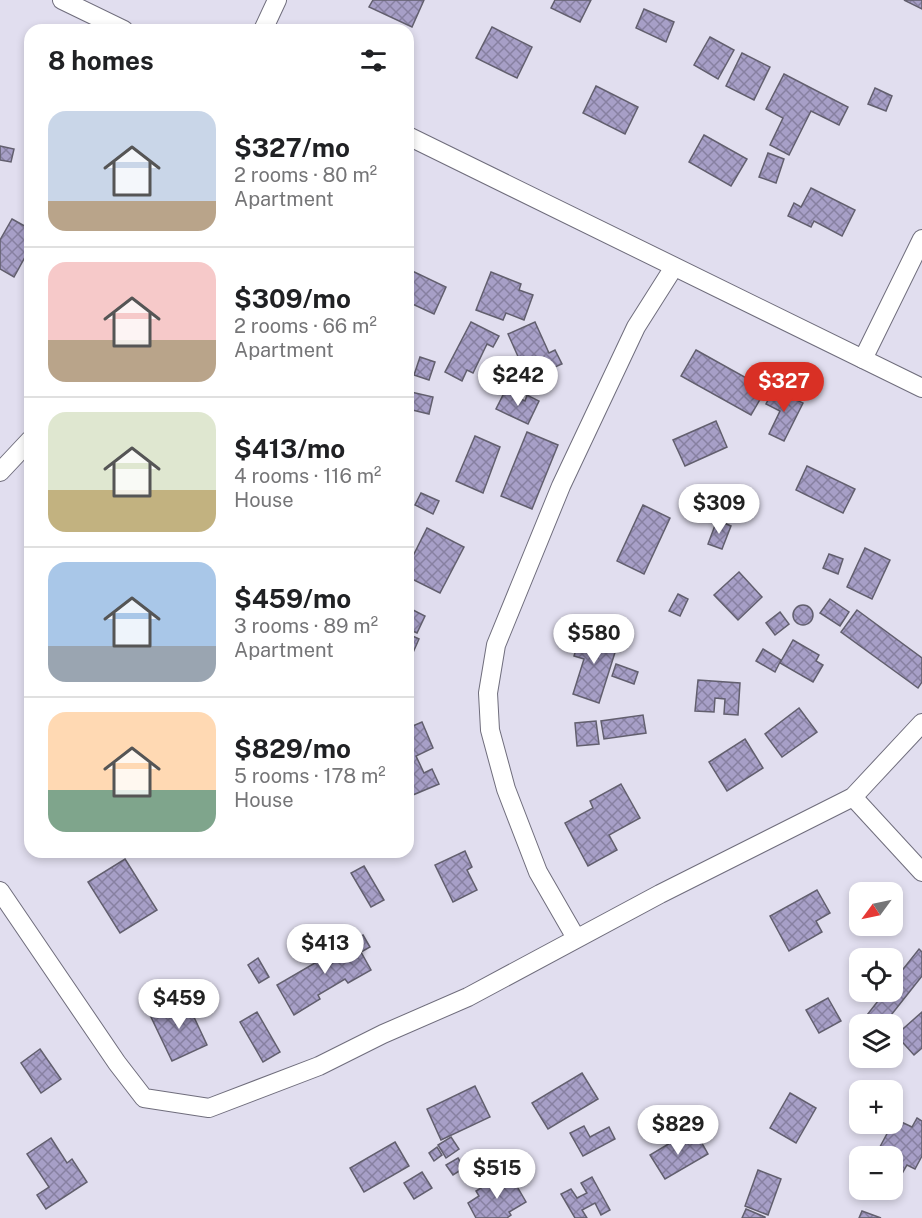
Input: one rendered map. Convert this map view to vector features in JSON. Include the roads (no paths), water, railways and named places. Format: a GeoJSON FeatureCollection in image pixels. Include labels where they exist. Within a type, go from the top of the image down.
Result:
{"type":"FeatureCollection","features":[{"type":"Feature","properties":{"kind":"street"},"geometry":{"type":"LineString","coordinates":[[62,0],[112,24]]}},
{"type":"Feature","properties":{"kind":"street"},"geometry":{"type":"LineString","coordinates":[[266,24],[277,0]]}},
{"type":"Feature","properties":{"kind":"street"},"geometry":{"type":"LineString","coordinates":[[414,139],[922,388]]}},
{"type":"Feature","properties":{"kind":"street"},"geometry":{"type":"LineString","coordinates":[[863,359],[922,239]]}},
{"type":"Feature","properties":{"kind":"street"},"geometry":{"type":"LineString","coordinates":[[576,938],[538,872],[506,789],[490,730],[488,693],[496,645],[561,486],[636,327],[674,267]]}},
{"type":"Feature","properties":{"kind":"street"},"geometry":{"type":"LineString","coordinates":[[0,472],[24,446]]}},
{"type":"Feature","properties":{"kind":"street"},"geometry":{"type":"LineString","coordinates":[[0,891],[117,1063],[144,1098],[209,1108],[319,1066],[383,1034],[468,997],[660,894],[853,797],[922,723]]}},
{"type":"Feature","properties":{"kind":"street"},"geometry":{"type":"LineString","coordinates":[[853,797],[922,872]]}}]}
